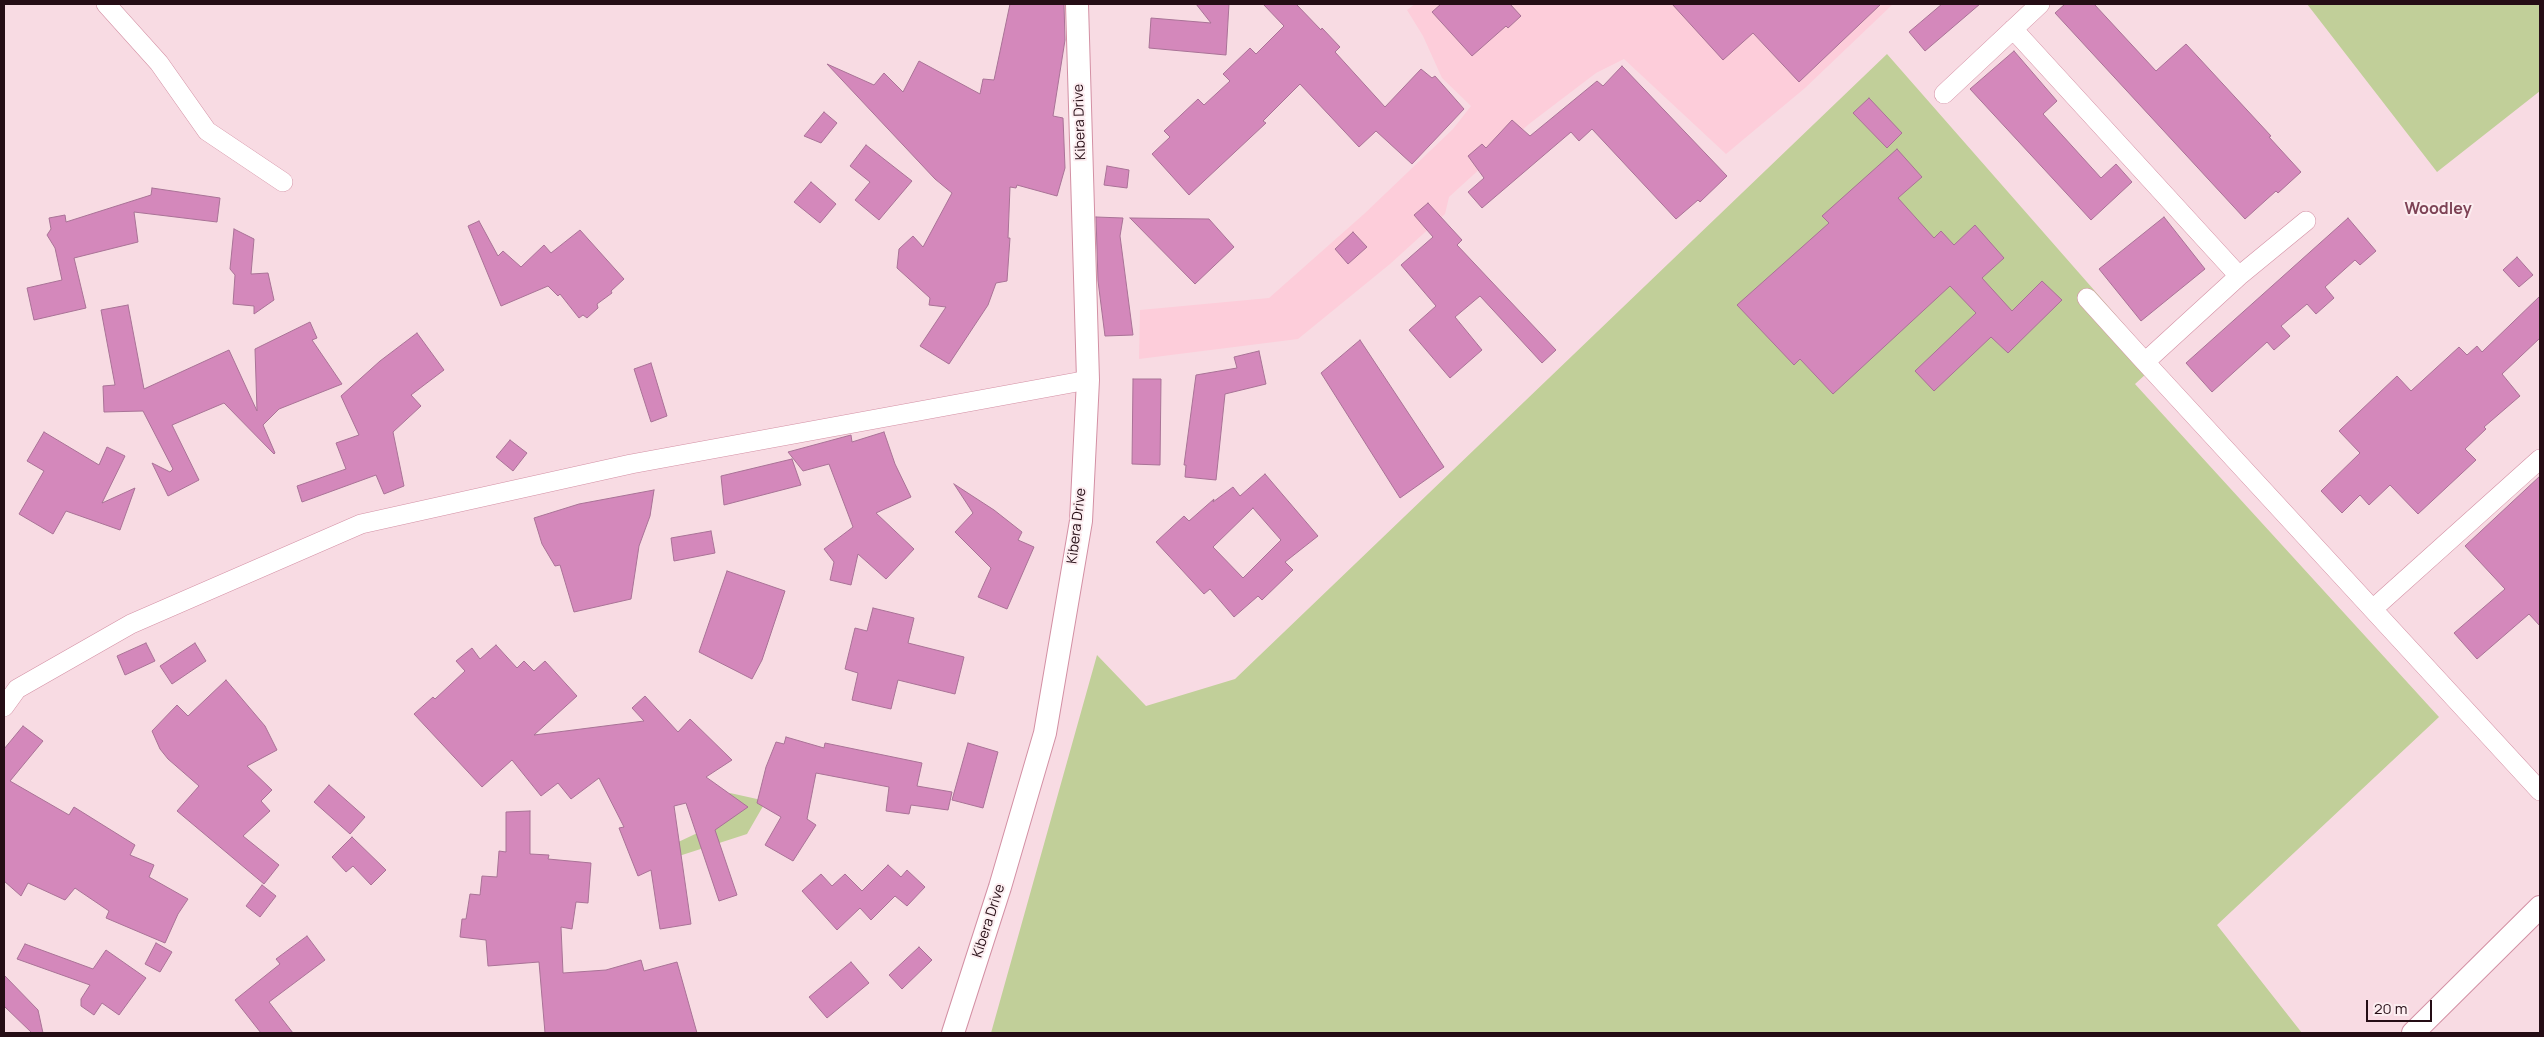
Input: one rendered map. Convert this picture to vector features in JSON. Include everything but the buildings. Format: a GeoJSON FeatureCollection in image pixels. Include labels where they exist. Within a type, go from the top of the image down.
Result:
{"type":"FeatureCollection","features":[{"type":"Feature","properties":{"kind":"street"},"geometry":{"type":"LineString","coordinates":[[106,4],[159,63],[207,131],[283,182]]}},
{"type":"Feature","properties":{"kind":"street","name":"Kibera Drive"},"geometry":{"type":"LineString","coordinates":[[954,1033],[1000,887],[1045,733],[1081,521],[1088,380],[1077,4]]}},
{"type":"Feature","properties":{"kind":"street"},"geometry":{"type":"LineString","coordinates":[[1944,94],[2040,4]]}},
{"type":"Feature","properties":{"kind":"street"},"geometry":{"type":"LineString","coordinates":[[2013,29],[2239,276]]}},
{"type":"Feature","properties":{"kind":"street"},"geometry":{"type":"LineString","coordinates":[[2145,362],[2239,276],[2306,221]]}},
{"type":"Feature","properties":{"kind":"street"},"geometry":{"type":"LineString","coordinates":[[2087,298],[2374,608],[2540,791]]}},
{"type":"Feature","properties":{"kind":"street"},"geometry":{"type":"LineString","coordinates":[[4,706],[16,689],[131,624],[360,524],[631,464],[1088,380]]}},
{"type":"Feature","properties":{"kind":"street"},"geometry":{"type":"LineString","coordinates":[[2374,608],[2540,460]]}},
{"type":"Feature","properties":{"kind":"street"},"geometry":{"type":"LineString","coordinates":[[2413,1033],[2540,907]]}},
{"type":"Feature","properties":{"kind":"shaded area"},"geometry":{"type":"Polygon","coordinates":[[[1415,4],[1893,4],[1805,88],[1726,154],[1624,59],[1596,73],[1529,124],[1449,197],[1445,214],[1390,264],[1298,339],[1139,359],[1140,310],[1269,298],[1364,214],[1453,129],[1471,106],[1442,78],[1423,36],[1407,10],[1415,4]]]}},
{"type":"Feature","properties":{"kind":"green space"},"geometry":{"type":"Polygon","coordinates":[[[2307,4],[2540,4],[2540,91],[2437,172],[2307,4]]]}},
{"type":"Feature","properties":{"kind":"green space"},"geometry":{"type":"Polygon","coordinates":[[[1887,54],[2158,363],[2135,384],[2439,717],[2217,925],[2302,1033],[991,1033],[1097,655],[1146,706],[1235,679],[1887,54]]]}},
{"type":"Feature","properties":{"kind":"green space"},"geometry":{"type":"Polygon","coordinates":[[[730,793],[766,801],[747,834],[679,856],[674,844],[708,828],[702,812],[730,793]]]}},
{"type":"Feature","properties":{"kind":"district","name":"Woodley"},"geometry":{"type":"Point","coordinates":[2438,210]}}]}
